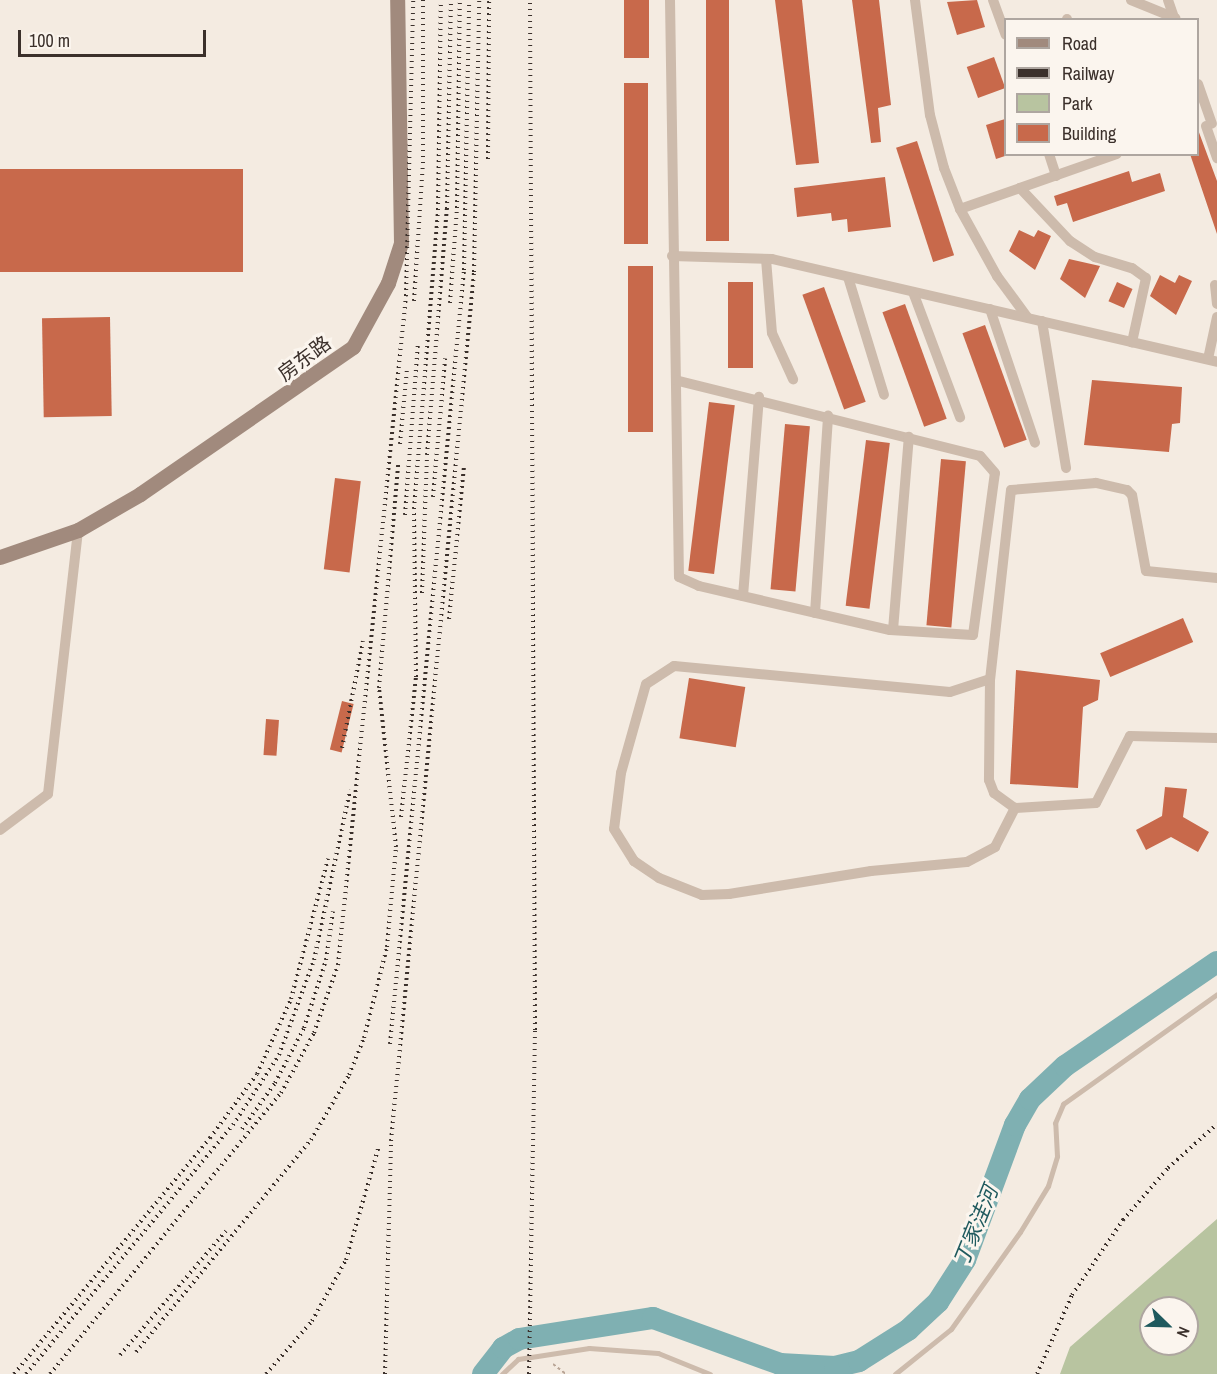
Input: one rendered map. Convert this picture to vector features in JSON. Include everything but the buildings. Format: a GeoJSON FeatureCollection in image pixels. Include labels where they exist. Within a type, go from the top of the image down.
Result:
{"type":"FeatureCollection","features":[{"type":"Feature","properties":{"kind":"main road","name":"房东路"},"geometry":{"type":"LineString","coordinates":[[0,557],[78,530],[213,446],[352,348],[388,283],[401,243],[397,0]]}},
{"type":"Feature","properties":{"kind":"street"},"geometry":{"type":"LineString","coordinates":[[670,0],[672,256],[679,577],[743,596],[893,630],[973,635],[995,473],[980,456],[759,398],[676,380]]}},
{"type":"Feature","properties":{"kind":"street"},"geometry":{"type":"LineString","coordinates":[[915,0],[930,115],[960,209],[997,276],[1028,318]]}},
{"type":"Feature","properties":{"kind":"street"},"geometry":{"type":"LineString","coordinates":[[993,0],[1004,31]]}},
{"type":"Feature","properties":{"kind":"street"},"geometry":{"type":"LineString","coordinates":[[1131,0],[1173,18]]}},
{"type":"Feature","properties":{"kind":"street"},"geometry":{"type":"LineString","coordinates":[[1168,0],[1175,18]]}},
{"type":"Feature","properties":{"kind":"street"},"geometry":{"type":"LineString","coordinates":[[1199,91],[1217,159]]}},
{"type":"Feature","properties":{"kind":"street"},"geometry":{"type":"LineString","coordinates":[[1049,156],[1056,176]]}},
{"type":"Feature","properties":{"kind":"street"},"geometry":{"type":"LineString","coordinates":[[960,209],[1111,156]]}},
{"type":"Feature","properties":{"kind":"street"},"geometry":{"type":"LineString","coordinates":[[1020,188],[1070,241],[1095,257],[1132,268],[1146,278],[1132,342]]}},
{"type":"Feature","properties":{"kind":"street"},"geometry":{"type":"LineString","coordinates":[[672,256],[766,259],[1212,361],[1217,317]]}},
{"type":"Feature","properties":{"kind":"street"},"geometry":{"type":"LineString","coordinates":[[766,259],[772,333],[793,379]]}},
{"type":"Feature","properties":{"kind":"street"},"geometry":{"type":"LineString","coordinates":[[848,277],[884,395]]}},
{"type":"Feature","properties":{"kind":"street"},"geometry":{"type":"LineString","coordinates":[[1215,285],[1217,304]]}},
{"type":"Feature","properties":{"kind":"street"},"geometry":{"type":"LineString","coordinates":[[913,292],[960,417]]}},
{"type":"Feature","properties":{"kind":"street"},"geometry":{"type":"LineString","coordinates":[[990,309],[1035,443]]}},
{"type":"Feature","properties":{"kind":"street"},"geometry":{"type":"LineString","coordinates":[[1042,321],[1066,468]]}},
{"type":"Feature","properties":{"kind":"street"},"geometry":{"type":"LineString","coordinates":[[743,596],[759,398]]}},
{"type":"Feature","properties":{"kind":"street"},"geometry":{"type":"LineString","coordinates":[[815,613],[828,416]]}},
{"type":"Feature","properties":{"kind":"street"},"geometry":{"type":"LineString","coordinates":[[893,630],[909,437]]}},
{"type":"Feature","properties":{"kind":"street"},"geometry":{"type":"LineString","coordinates":[[1217,578],[1146,571],[1132,495],[1117,486],[1011,490],[990,679],[989,780],[994,793],[1015,808],[1100,801],[1130,736],[1217,738]]}},
{"type":"Feature","properties":{"kind":"street"},"geometry":{"type":"LineString","coordinates":[[0,830],[48,794],[78,530]]}},
{"type":"Feature","properties":{"kind":"street"},"geometry":{"type":"LineString","coordinates":[[990,679],[950,692],[674,666],[646,684],[621,772],[614,829],[634,861],[659,878],[702,895],[729,894],[871,871],[967,862],[995,847],[1015,808]]}},
{"type":"Feature","properties":{"kind":"lane"},"geometry":{"type":"LineString","coordinates":[[895,1374],[951,1329],[1031,1214],[1048,1186],[1057,1155],[1055,1123],[1063,1104],[1217,994]]}},
{"type":"Feature","properties":{"kind":"lane"},"geometry":{"type":"LineString","coordinates":[[502,1374],[518,1359],[589,1348],[658,1353],[710,1374]]}},
{"type":"Feature","properties":{"kind":"green space"},"geometry":{"type":"Polygon","coordinates":[[[1217,1219],[1217,1374],[1060,1374],[1070,1347],[1217,1219]]]}},
{"type":"Feature","properties":{"kind":"waterway","name":"丁家洼河"},"geometry":{"type":"LineString","coordinates":[[483,1374],[503,1348],[519,1339],[653,1318],[780,1364],[835,1367],[859,1361],[908,1330],[938,1302],[965,1260],[1015,1125],[1030,1099],[1065,1066],[1217,962]]}},
{"type":"Feature","properties":{"kind":"railway"},"geometry":{"type":"LineString","coordinates":[[50,1374],[281,1093],[314,1033],[338,965],[406,296],[413,0]]}},
{"type":"Feature","properties":{"kind":"railway"},"geometry":{"type":"LineString","coordinates":[[414,301],[423,163],[423,0]]}},
{"type":"Feature","properties":{"kind":"railway"},"geometry":{"type":"LineString","coordinates":[[401,817],[416,677],[414,509],[438,210],[441,0]]}},
{"type":"Feature","properties":{"kind":"railway"},"geometry":{"type":"LineString","coordinates":[[422,593],[427,455],[447,209],[451,0]]}},
{"type":"Feature","properties":{"kind":"railway"},"geometry":{"type":"LineString","coordinates":[[450,303],[457,208],[460,0]]}},
{"type":"Feature","properties":{"kind":"railway"},"geometry":{"type":"LineString","coordinates":[[390,1044],[464,270],[469,0]]}},
{"type":"Feature","properties":{"kind":"railway"},"geometry":{"type":"LineString","coordinates":[[385,1374],[391,1141],[474,272],[479,0]]}},
{"type":"Feature","properties":{"kind":"railway"},"geometry":{"type":"LineString","coordinates":[[488,159],[489,0]]}},
{"type":"Feature","properties":{"kind":"railway"},"geometry":{"type":"LineString","coordinates":[[529,1374],[535,1030],[530,0]]}},
{"type":"Feature","properties":{"kind":"railway"},"geometry":{"type":"LineString","coordinates":[[405,515],[418,344]]}},
{"type":"Feature","properties":{"kind":"railway"},"geometry":{"type":"LineString","coordinates":[[433,497],[445,359]]}},
{"type":"Feature","properties":{"kind":"railway"},"geometry":{"type":"LineString","coordinates":[[400,444],[407,369]]}},
{"type":"Feature","properties":{"kind":"railway"},"geometry":{"type":"LineString","coordinates":[[136,1352],[311,1140],[349,1075],[364,1038],[387,947],[396,847],[379,688],[398,465]]}},
{"type":"Feature","properties":{"kind":"railway"},"geometry":{"type":"LineString","coordinates":[[449,619],[464,467]]}},
{"type":"Feature","properties":{"kind":"railway"},"geometry":{"type":"LineString","coordinates":[[342,748],[363,641]]}},
{"type":"Feature","properties":{"kind":"railway"},"geometry":{"type":"LineString","coordinates":[[26,1374],[233,1125],[279,1055],[314,960],[350,790]]}},
{"type":"Feature","properties":{"kind":"railway"},"geometry":{"type":"LineString","coordinates":[[14,1374],[210,1138],[257,1074],[291,999],[328,859]]}},
{"type":"Feature","properties":{"kind":"railway"},"geometry":{"type":"LineString","coordinates":[[242,1129],[275,1083],[304,1028],[326,960],[333,911]]}},
{"type":"Feature","properties":{"kind":"railway"},"geometry":{"type":"LineString","coordinates":[[1037,1374],[1072,1295],[1123,1220],[1168,1168],[1217,1124]]}},
{"type":"Feature","properties":{"kind":"railway"},"geometry":{"type":"LineString","coordinates":[[266,1374],[312,1321],[346,1260],[379,1146]]}},
{"type":"Feature","properties":{"kind":"railway"},"geometry":{"type":"LineString","coordinates":[[120,1355],[226,1231]]}}]}
